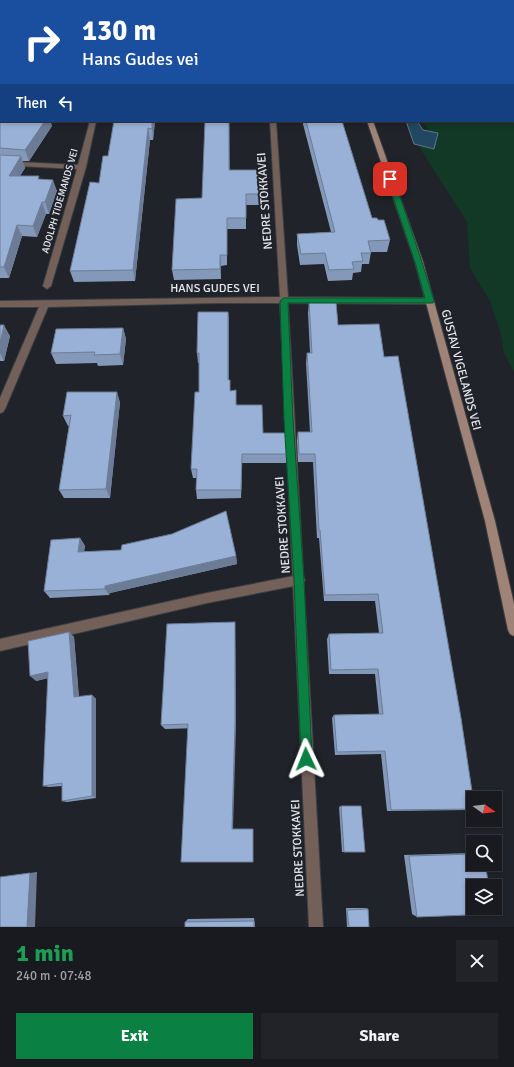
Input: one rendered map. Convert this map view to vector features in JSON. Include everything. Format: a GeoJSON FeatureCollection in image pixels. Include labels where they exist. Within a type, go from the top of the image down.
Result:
{"type":"FeatureCollection","features":[{"type":"Feature","properties":{"kind":"main road","name":"GUSTAV VIGELANDS VEI"},"geometry":{"type":"LineString","coordinates":[[370,122],[419,262],[490,521],[514,630]]}},
{"type":"Feature","properties":{"kind":"street","name":"ADOLPH TIDEMANDS VEI"},"geometry":{"type":"LineString","coordinates":[[48,286],[61,233],[82,167],[93,122]]}},
{"type":"Feature","properties":{"kind":"street","name":"NEDRE STOKKAVEI"},"geometry":{"type":"LineString","coordinates":[[273,122],[299,580],[316,927]]}},
{"type":"Feature","properties":{"kind":"street"},"geometry":{"type":"LineString","coordinates":[[0,163],[82,167]]}},
{"type":"Feature","properties":{"kind":"street","name":"HANS GUDES VEI"},"geometry":{"type":"LineString","coordinates":[[0,304],[165,301],[430,301]]}},
{"type":"Feature","properties":{"kind":"street"},"geometry":{"type":"LineString","coordinates":[[0,409],[45,304]]}},
{"type":"Feature","properties":{"kind":"street"},"geometry":{"type":"LineString","coordinates":[[0,645],[207,598],[299,580]]}},
{"type":"Feature","properties":{"kind":"green space"},"geometry":{"type":"Polygon","coordinates":[[[423,122],[514,122],[514,372],[504,353],[500,331],[490,301],[470,268],[467,222],[418,145],[437,141],[423,122]]]}},
{"type":"Feature","properties":{"kind":"water"},"geometry":{"type":"Polygon","coordinates":[[[406,122],[418,122],[423,130],[438,133],[434,149],[414,144],[406,122]]]}},
{"type":"Feature","properties":{"kind":"building"},"geometry":{"type":"Polygon","coordinates":[[[0,122],[44,122],[25,150],[0,148],[0,122]]]}},
{"type":"Feature","properties":{"kind":"building"},"geometry":{"type":"Polygon","coordinates":[[[114,122],[152,122],[152,129],[148,128],[133,270],[70,271],[90,182],[99,183],[103,156],[108,156],[114,122]]]}},
{"type":"Feature","properties":{"kind":"building"},"geometry":{"type":"Polygon","coordinates":[[[205,122],[229,122],[229,170],[260,170],[261,194],[246,194],[246,218],[227,218],[227,255],[220,255],[220,269],[172,270],[176,199],[202,198],[205,122]]]}},
{"type":"Feature","properties":{"kind":"building"},"geometry":{"type":"Polygon","coordinates":[[[306,122],[342,122],[372,218],[384,220],[390,240],[368,241],[371,253],[361,253],[363,261],[352,262],[354,269],[329,270],[325,253],[301,254],[297,234],[335,232],[306,122]]]}},
{"type":"Feature","properties":{"kind":"building"},"geometry":{"type":"Polygon","coordinates":[[[0,155],[21,156],[9,176],[39,176],[38,179],[53,180],[45,202],[42,202],[33,226],[17,225],[4,267],[0,267],[0,155]]]}},
{"type":"Feature","properties":{"kind":"building"},"geometry":{"type":"Polygon","coordinates":[[[309,302],[336,302],[338,325],[379,324],[384,357],[398,356],[461,718],[472,791],[466,791],[466,809],[391,810],[385,751],[337,752],[334,715],[383,714],[378,669],[331,670],[329,634],[383,633],[378,594],[325,595],[319,530],[315,454],[299,454],[298,432],[312,432],[307,353],[312,353],[309,302]]]}},
{"type":"Feature","properties":{"kind":"building"},"geometry":{"type":"Polygon","coordinates":[[[198,312],[228,312],[228,380],[230,380],[230,391],[236,390],[236,405],[262,405],[263,433],[286,433],[287,454],[242,454],[241,490],[196,490],[197,469],[191,469],[195,392],[199,392],[199,353],[197,353],[198,312]]]}},
{"type":"Feature","properties":{"kind":"building"},"geometry":{"type":"Polygon","coordinates":[[[0,325],[4,325],[0,343],[0,325]]]}},
{"type":"Feature","properties":{"kind":"building"},"geometry":{"type":"Polygon","coordinates":[[[123,328],[120,354],[94,355],[95,352],[51,353],[56,329],[123,328]]]}},
{"type":"Feature","properties":{"kind":"building"},"geometry":{"type":"Polygon","coordinates":[[[67,392],[117,392],[106,489],[59,490],[71,415],[63,416],[67,392]]]}},
{"type":"Feature","properties":{"kind":"building"},"geometry":{"type":"Polygon","coordinates":[[[226,511],[236,556],[105,586],[105,589],[44,591],[51,540],[80,538],[78,552],[121,550],[122,545],[172,534],[226,511]]]}},
{"type":"Feature","properties":{"kind":"building"},"geometry":{"type":"Polygon","coordinates":[[[235,622],[235,723],[232,829],[253,829],[253,862],[181,862],[188,724],[161,725],[167,624],[235,622]]]}},
{"type":"Feature","properties":{"kind":"building"},"geometry":{"type":"Polygon","coordinates":[[[69,632],[74,697],[92,695],[92,796],[62,801],[62,783],[43,786],[48,672],[30,676],[28,641],[69,632]]]}},
{"type":"Feature","properties":{"kind":"building"},"geometry":{"type":"Polygon","coordinates":[[[341,806],[361,806],[365,852],[344,852],[341,806]]]}},
{"type":"Feature","properties":{"kind":"building"},"geometry":{"type":"Polygon","coordinates":[[[466,854],[466,871],[486,871],[488,879],[466,879],[466,915],[468,915],[417,917],[409,856],[466,854]]]}},
{"type":"Feature","properties":{"kind":"building"},"geometry":{"type":"Polygon","coordinates":[[[30,873],[27,927],[0,927],[0,877],[30,873]]]}},
{"type":"Feature","properties":{"kind":"building"},"geometry":{"type":"Polygon","coordinates":[[[368,909],[369,927],[349,927],[347,910],[368,909]]]}},
{"type":"Feature","properties":{"kind":"building"},"geometry":{"type":"Polygon","coordinates":[[[254,921],[254,927],[185,927],[185,922],[254,921]]]}},
{"type":"Feature","properties":{"kind":"route"},"geometry":{"type":"LineString","coordinates":[[306,759],[299,580],[289,420],[284,301],[430,301],[419,262],[390,179]]}}]}
